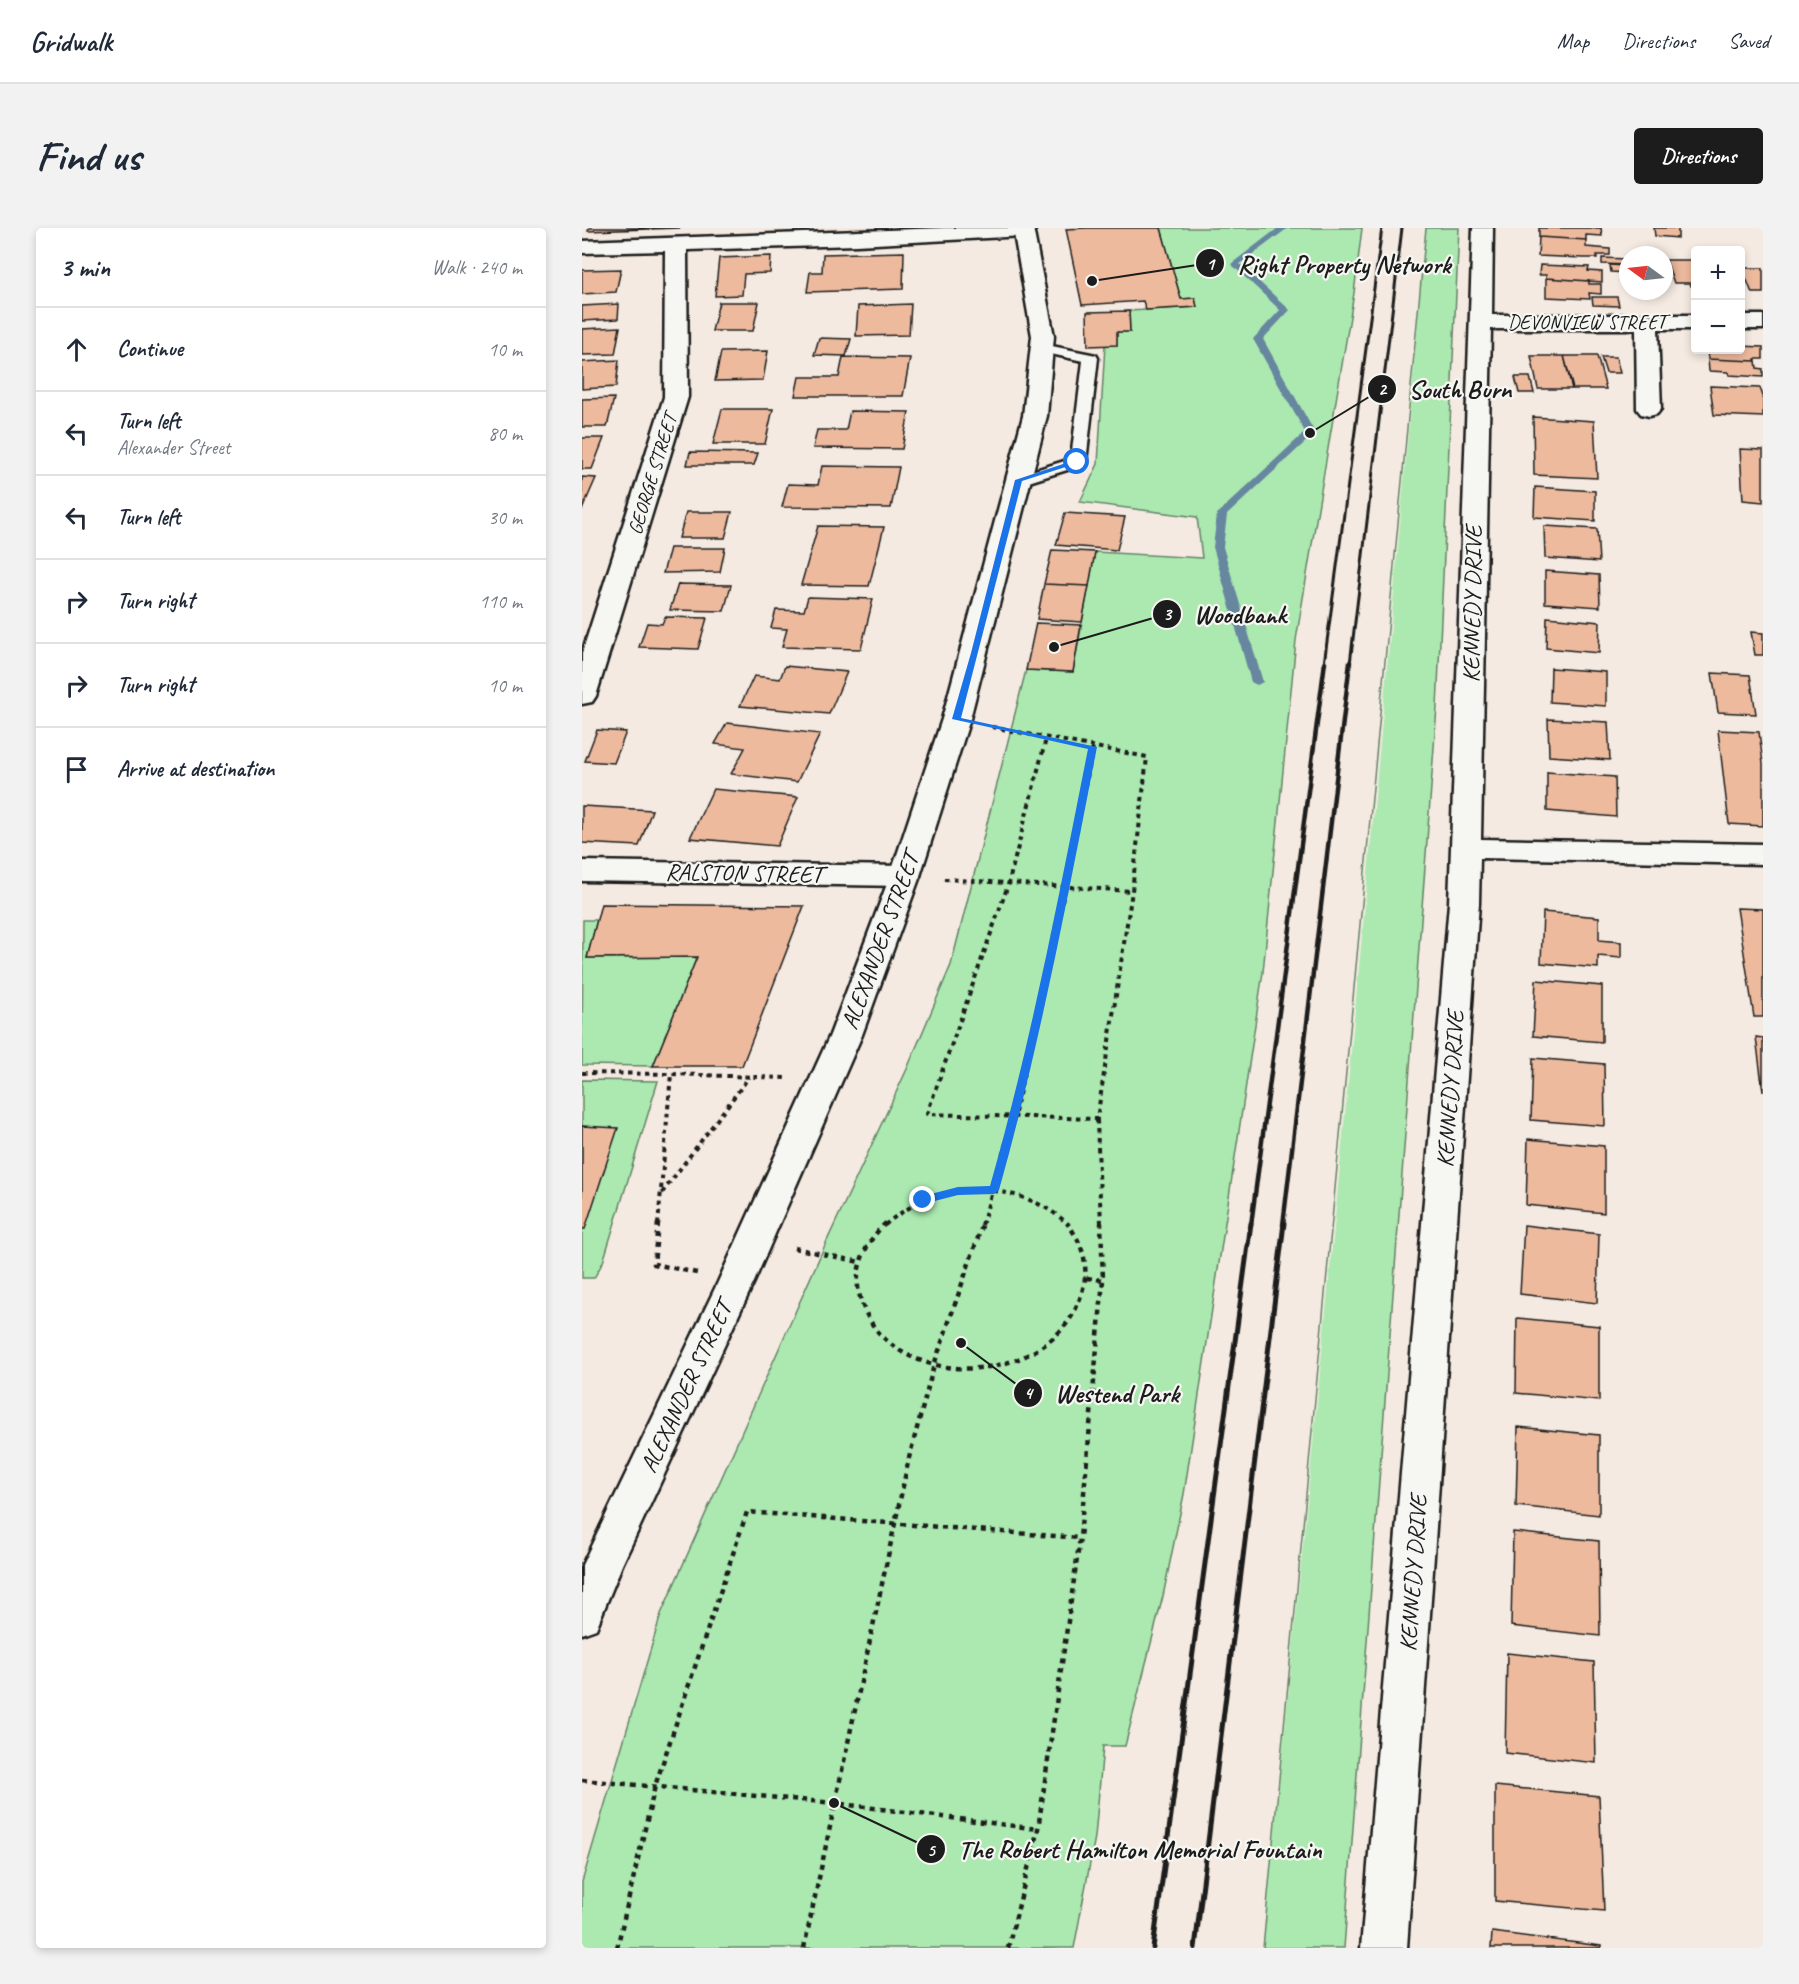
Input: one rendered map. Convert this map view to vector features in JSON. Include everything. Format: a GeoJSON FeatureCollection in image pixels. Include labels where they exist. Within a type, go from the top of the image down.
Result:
{"type":"FeatureCollection","features":[{"type":"Feature","properties":{"kind":"street","name":"KENNEDY DRIVE"},"geometry":{"type":"LineString","coordinates":[[1384,1948],[1467,848],[1483,228]]}},
{"type":"Feature","properties":{"kind":"street"},"geometry":{"type":"LineString","coordinates":[[582,247],[857,239],[1024,229]]}},
{"type":"Feature","properties":{"kind":"street","name":"ALEXANDER STREET"},"geometry":{"type":"LineString","coordinates":[[582,1616],[602,1565],[755,1240],[846,1035],[905,876],[956,719],[1035,416],[1043,336],[1024,229]]}},
{"type":"Feature","properties":{"kind":"street","name":"GEORGE STREET"},"geometry":{"type":"LineString","coordinates":[[582,696],[676,396],[676,244]]}},
{"type":"Feature","properties":{"kind":"street","name":"DEVONVIEW STREET"},"geometry":{"type":"LineString","coordinates":[[1479,322],[1691,322]]}},
{"type":"Feature","properties":{"kind":"street"},"geometry":{"type":"LineString","coordinates":[[1647,322],[1649,409]]}},
{"type":"Feature","properties":{"kind":"street"},"geometry":{"type":"LineString","coordinates":[[1745,322],[1763,322]]}},
{"type":"Feature","properties":{"kind":"street"},"geometry":{"type":"LineString","coordinates":[[1467,848],[1763,854]]}},
{"type":"Feature","properties":{"kind":"street","name":"RALSTON STREET"},"geometry":{"type":"LineString","coordinates":[[582,871],[905,876]]}},
{"type":"Feature","properties":{"kind":"lane"},"geometry":{"type":"LineString","coordinates":[[1018,480],[1077,462],[1091,358],[1042,348]]}},
{"type":"Feature","properties":{"kind":"path"},"geometry":{"type":"LineString","coordinates":[[956,719],[1046,739],[1148,757],[1132,891],[1097,1119],[1103,1280],[1080,1538],[1038,1829],[1008,1948]]}},
{"type":"Feature","properties":{"kind":"path"},"geometry":{"type":"LineString","coordinates":[[1046,739],[1008,885],[927,1114],[1097,1119]]}},
{"type":"Feature","properties":{"kind":"path"},"geometry":{"type":"LineString","coordinates":[[804,1948],[909,1458],[934,1365],[994,1190],[1014,1117],[1065,888],[1093,747]]}},
{"type":"Feature","properties":{"kind":"path"},"geometry":{"type":"LineString","coordinates":[[905,876],[1008,885],[1132,891]]}},
{"type":"Feature","properties":{"kind":"path"},"geometry":{"type":"LineString","coordinates":[[582,1073],[770,1077]]}},
{"type":"Feature","properties":{"kind":"path"},"geometry":{"type":"LineString","coordinates":[[671,1074],[654,1264],[676,1268]]}},
{"type":"Feature","properties":{"kind":"path"},"geometry":{"type":"LineString","coordinates":[[662,1194],[750,1076]]}},
{"type":"Feature","properties":{"kind":"path"},"geometry":{"type":"LineString","coordinates":[[994,1190],[1025,1197],[1051,1210],[1072,1229],[1084,1252],[1087,1278],[1080,1305],[1063,1330],[1037,1350],[1005,1363],[969,1369],[934,1365],[904,1355],[881,1339],[865,1318],[857,1294],[860,1262],[870,1242],[892,1218],[923,1200],[958,1191],[994,1190]]}},
{"type":"Feature","properties":{"kind":"path"},"geometry":{"type":"LineString","coordinates":[[755,1240],[860,1262]]}},
{"type":"Feature","properties":{"kind":"path"},"geometry":{"type":"LineString","coordinates":[[1087,1278],[1103,1280]]}},
{"type":"Feature","properties":{"kind":"path"},"geometry":{"type":"LineString","coordinates":[[617,1948],[655,1786],[747,1512],[1080,1538]]}},
{"type":"Feature","properties":{"kind":"path"},"geometry":{"type":"LineString","coordinates":[[582,1780],[834,1803],[1038,1829]]}},
{"type":"Feature","properties":{"kind":"green space"},"geometry":{"type":"Polygon","coordinates":[[[1161,228],[1362,228],[1354,293],[1296,640],[1263,972],[1184,1494],[1163,1596],[1125,1746],[1103,1746],[1095,1837],[1074,1948],[582,1948],[582,1882],[661,1614],[825,1245],[907,1069],[951,965],[1026,670],[1073,672],[1095,552],[1202,558],[1197,517],[1080,502],[1098,464],[1105,345],[1117,345],[1117,332],[1130,332],[1129,311],[1197,307],[1195,298],[1181,299],[1161,228]]]}},
{"type":"Feature","properties":{"kind":"green space"},"geometry":{"type":"Polygon","coordinates":[[[1426,228],[1459,228],[1437,707],[1344,1948],[1263,1948],[1368,873],[1426,228]]]}},
{"type":"Feature","properties":{"kind":"green space"},"geometry":{"type":"Polygon","coordinates":[[[583,920],[597,920],[587,958],[697,957],[653,1066],[582,1065],[583,920]]]}},
{"type":"Feature","properties":{"kind":"green space"},"geometry":{"type":"Polygon","coordinates":[[[582,1080],[658,1081],[603,1262],[594,1278],[582,1278],[582,1080]]]}},
{"type":"Feature","properties":{"kind":"building"},"geometry":{"type":"Polygon","coordinates":[[[589,228],[681,228],[588,231],[589,228]]]}},
{"type":"Feature","properties":{"kind":"building"},"geometry":{"type":"Polygon","coordinates":[[[1161,228],[1181,299],[1195,298],[1197,307],[1146,310],[1143,301],[1082,305],[1066,229],[1161,228]]]}},
{"type":"Feature","properties":{"kind":"building"},"geometry":{"type":"Polygon","coordinates":[[[1539,228],[1601,228],[1602,236],[1586,235],[1586,240],[1539,237],[1539,228]]]}},
{"type":"Feature","properties":{"kind":"building"},"geometry":{"type":"Polygon","coordinates":[[[1654,228],[1678,228],[1678,238],[1655,236],[1654,228]]]}},
{"type":"Feature","properties":{"kind":"building"},"geometry":{"type":"Polygon","coordinates":[[[1539,237],[1586,240],[1586,247],[1610,249],[1610,255],[1597,255],[1597,258],[1538,256],[1539,237]]]}},
{"type":"Feature","properties":{"kind":"building"},"geometry":{"type":"Polygon","coordinates":[[[904,252],[903,289],[807,292],[810,272],[822,272],[823,254],[904,252]]]}},
{"type":"Feature","properties":{"kind":"building"},"geometry":{"type":"Polygon","coordinates":[[[771,256],[770,273],[744,274],[742,295],[715,296],[719,258],[771,256]]]}},
{"type":"Feature","properties":{"kind":"building"},"geometry":{"type":"Polygon","coordinates":[[[1602,258],[1619,259],[1619,265],[1602,264],[1602,258]]]}},
{"type":"Feature","properties":{"kind":"building"},"geometry":{"type":"Polygon","coordinates":[[[1673,260],[1691,260],[1691,286],[1690,283],[1674,283],[1673,260]]]}},
{"type":"Feature","properties":{"kind":"building"},"geometry":{"type":"Polygon","coordinates":[[[1540,265],[1589,267],[1588,271],[1602,272],[1602,282],[1546,278],[1546,275],[1539,275],[1540,265]]]}},
{"type":"Feature","properties":{"kind":"building"},"geometry":{"type":"Polygon","coordinates":[[[1610,265],[1619,266],[1619,272],[1611,272],[1610,265]]]}},
{"type":"Feature","properties":{"kind":"building"},"geometry":{"type":"Polygon","coordinates":[[[1745,268],[1763,268],[1763,293],[1752,293],[1745,276],[1745,268]]]}},
{"type":"Feature","properties":{"kind":"building"},"geometry":{"type":"Polygon","coordinates":[[[621,269],[616,292],[582,294],[582,270],[621,269]]]}},
{"type":"Feature","properties":{"kind":"building"},"geometry":{"type":"Polygon","coordinates":[[[1546,278],[1601,284],[1601,294],[1589,293],[1590,299],[1546,297],[1546,278]]]}},
{"type":"Feature","properties":{"kind":"building"},"geometry":{"type":"Polygon","coordinates":[[[1592,297],[1617,297],[1619,306],[1593,305],[1592,297]]]}},
{"type":"Feature","properties":{"kind":"building"},"geometry":{"type":"Polygon","coordinates":[[[719,302],[759,302],[753,331],[712,331],[719,302]]]}},
{"type":"Feature","properties":{"kind":"building"},"geometry":{"type":"Polygon","coordinates":[[[619,304],[618,319],[582,321],[582,306],[619,304]]]}},
{"type":"Feature","properties":{"kind":"building"},"geometry":{"type":"Polygon","coordinates":[[[911,304],[909,335],[856,336],[858,306],[911,304]]]}},
{"type":"Feature","properties":{"kind":"building"},"geometry":{"type":"Polygon","coordinates":[[[1129,311],[1130,332],[1117,332],[1117,345],[1088,346],[1087,312],[1129,311]]]}},
{"type":"Feature","properties":{"kind":"building"},"geometry":{"type":"Polygon","coordinates":[[[620,327],[615,354],[582,355],[582,329],[620,327]]]}},
{"type":"Feature","properties":{"kind":"building"},"geometry":{"type":"Polygon","coordinates":[[[819,338],[851,339],[846,356],[814,355],[819,338]]]}},
{"type":"Feature","properties":{"kind":"building"},"geometry":{"type":"Polygon","coordinates":[[[1745,346],[1763,347],[1763,359],[1755,359],[1756,361],[1708,359],[1707,354],[1745,354],[1745,346]]]}},
{"type":"Feature","properties":{"kind":"building"},"geometry":{"type":"Polygon","coordinates":[[[768,351],[763,380],[715,381],[721,352],[768,351]]]}},
{"type":"Feature","properties":{"kind":"building"},"geometry":{"type":"Polygon","coordinates":[[[1531,356],[1564,356],[1572,389],[1538,389],[1531,356]]]}},
{"type":"Feature","properties":{"kind":"building"},"geometry":{"type":"Polygon","coordinates":[[[1564,356],[1597,356],[1606,389],[1573,389],[1564,356]]]}},
{"type":"Feature","properties":{"kind":"building"},"geometry":{"type":"Polygon","coordinates":[[[843,357],[910,358],[903,396],[795,396],[799,377],[839,377],[843,357]]]}},
{"type":"Feature","properties":{"kind":"building"},"geometry":{"type":"Polygon","coordinates":[[[1601,357],[1616,357],[1620,373],[1606,373],[1601,357]]]}},
{"type":"Feature","properties":{"kind":"building"},"geometry":{"type":"Polygon","coordinates":[[[1708,359],[1756,361],[1757,368],[1763,369],[1763,377],[1709,371],[1708,359]]]}},
{"type":"Feature","properties":{"kind":"building"},"geometry":{"type":"Polygon","coordinates":[[[619,360],[616,387],[582,389],[582,362],[619,360]]]}},
{"type":"Feature","properties":{"kind":"building"},"geometry":{"type":"Polygon","coordinates":[[[1515,377],[1530,377],[1534,393],[1519,393],[1515,377]]]}},
{"type":"Feature","properties":{"kind":"building"},"geometry":{"type":"Polygon","coordinates":[[[1710,386],[1760,388],[1763,396],[1763,417],[1714,415],[1710,386]]]}},
{"type":"Feature","properties":{"kind":"building"},"geometry":{"type":"Polygon","coordinates":[[[614,398],[607,427],[582,427],[582,399],[614,398]]]}},
{"type":"Feature","properties":{"kind":"building"},"geometry":{"type":"Polygon","coordinates":[[[722,409],[773,409],[765,444],[713,444],[722,409]]]}},
{"type":"Feature","properties":{"kind":"building"},"geometry":{"type":"Polygon","coordinates":[[[850,411],[909,412],[902,449],[813,448],[817,430],[846,430],[850,411]]]}},
{"type":"Feature","properties":{"kind":"building"},"geometry":{"type":"Polygon","coordinates":[[[1533,417],[1594,421],[1597,478],[1534,475],[1533,417]]]}},
{"type":"Feature","properties":{"kind":"building"},"geometry":{"type":"Polygon","coordinates":[[[582,438],[604,438],[592,469],[582,469],[582,438]]]}},
{"type":"Feature","properties":{"kind":"building"},"geometry":{"type":"Polygon","coordinates":[[[1740,449],[1763,450],[1763,502],[1743,500],[1740,449]]]}},
{"type":"Feature","properties":{"kind":"building"},"geometry":{"type":"Polygon","coordinates":[[[690,452],[758,453],[754,465],[687,465],[690,452]]]}},
{"type":"Feature","properties":{"kind":"building"},"geometry":{"type":"Polygon","coordinates":[[[822,466],[899,467],[891,508],[782,507],[788,484],[818,485],[822,466]]]}},
{"type":"Feature","properties":{"kind":"building"},"geometry":{"type":"Polygon","coordinates":[[[582,477],[596,478],[582,510],[582,477]]]}},
{"type":"Feature","properties":{"kind":"building"},"geometry":{"type":"Polygon","coordinates":[[[1535,487],[1595,491],[1595,521],[1534,517],[1535,487]]]}},
{"type":"Feature","properties":{"kind":"building"},"geometry":{"type":"Polygon","coordinates":[[[686,512],[732,512],[725,538],[679,538],[686,512]]]}},
{"type":"Feature","properties":{"kind":"building"},"geometry":{"type":"Polygon","coordinates":[[[1065,513],[1125,517],[1117,550],[1056,545],[1065,513]]]}},
{"type":"Feature","properties":{"kind":"building"},"geometry":{"type":"Polygon","coordinates":[[[818,526],[884,527],[869,586],[801,585],[818,526]]]}},
{"type":"Feature","properties":{"kind":"building"},"geometry":{"type":"Polygon","coordinates":[[[1544,526],[1597,529],[1599,562],[1545,558],[1544,526]]]}},
{"type":"Feature","properties":{"kind":"building"},"geometry":{"type":"Polygon","coordinates":[[[670,548],[725,548],[720,572],[663,573],[670,548]]]}},
{"type":"Feature","properties":{"kind":"building"},"geometry":{"type":"Polygon","coordinates":[[[1052,550],[1095,552],[1089,586],[1044,584],[1052,550]]]}},
{"type":"Feature","properties":{"kind":"building"},"geometry":{"type":"Polygon","coordinates":[[[1545,571],[1599,575],[1600,607],[1545,603],[1545,571]]]}},
{"type":"Feature","properties":{"kind":"building"},"geometry":{"type":"Polygon","coordinates":[[[678,584],[731,585],[724,611],[670,610],[678,584]]]}},
{"type":"Feature","properties":{"kind":"building"},"geometry":{"type":"Polygon","coordinates":[[[1044,584],[1089,586],[1082,622],[1037,619],[1044,584]]]}},
{"type":"Feature","properties":{"kind":"building"},"geometry":{"type":"Polygon","coordinates":[[[808,597],[873,599],[861,649],[782,647],[787,629],[771,628],[776,610],[804,611],[808,597]]]}},
{"type":"Feature","properties":{"kind":"building"},"geometry":{"type":"Polygon","coordinates":[[[665,617],[707,618],[698,649],[639,647],[647,623],[662,624],[665,617]]]}},
{"type":"Feature","properties":{"kind":"building"},"geometry":{"type":"Polygon","coordinates":[[[1547,617],[1600,622],[1599,653],[1546,648],[1547,617]]]}},
{"type":"Feature","properties":{"kind":"building"},"geometry":{"type":"Polygon","coordinates":[[[1036,623],[1081,625],[1073,672],[1026,670],[1036,623]]]}},
{"type":"Feature","properties":{"kind":"building"},"geometry":{"type":"Polygon","coordinates":[[[1751,632],[1763,633],[1763,655],[1755,655],[1751,632]]]}},
{"type":"Feature","properties":{"kind":"building"},"geometry":{"type":"Polygon","coordinates":[[[785,666],[847,672],[829,714],[740,706],[754,676],[780,679],[785,666]]]}},
{"type":"Feature","properties":{"kind":"building"},"geometry":{"type":"Polygon","coordinates":[[[1551,668],[1606,672],[1606,706],[1550,702],[1551,668]]]}},
{"type":"Feature","properties":{"kind":"building"},"geometry":{"type":"Polygon","coordinates":[[[1712,673],[1750,675],[1756,714],[1718,712],[1712,673]]]}},
{"type":"Feature","properties":{"kind":"building"},"geometry":{"type":"Polygon","coordinates":[[[1548,719],[1608,722],[1610,760],[1549,756],[1548,719]]]}},
{"type":"Feature","properties":{"kind":"building"},"geometry":{"type":"Polygon","coordinates":[[[727,723],[820,734],[797,782],[731,774],[745,748],[715,744],[727,723]]]}},
{"type":"Feature","properties":{"kind":"building"},"geometry":{"type":"Polygon","coordinates":[[[597,730],[626,732],[614,763],[585,761],[597,730]]]}},
{"type":"Feature","properties":{"kind":"building"},"geometry":{"type":"Polygon","coordinates":[[[1718,730],[1759,732],[1763,764],[1763,826],[1729,824],[1718,730]]]}},
{"type":"Feature","properties":{"kind":"building"},"geometry":{"type":"Polygon","coordinates":[[[1547,772],[1615,777],[1616,817],[1547,811],[1547,772]]]}},
{"type":"Feature","properties":{"kind":"building"},"geometry":{"type":"Polygon","coordinates":[[[713,789],[798,797],[777,846],[690,838],[713,789]]]}},
{"type":"Feature","properties":{"kind":"building"},"geometry":{"type":"Polygon","coordinates":[[[582,806],[652,810],[639,846],[582,843],[582,806]]]}},
{"type":"Feature","properties":{"kind":"building"},"geometry":{"type":"Polygon","coordinates":[[[601,904],[804,906],[742,1066],[653,1066],[697,957],[587,958],[601,904]]]}},
{"type":"Feature","properties":{"kind":"building"},"geometry":{"type":"Polygon","coordinates":[[[1737,908],[1763,909],[1763,1017],[1754,1017],[1737,908]]]}},
{"type":"Feature","properties":{"kind":"building"},"geometry":{"type":"Polygon","coordinates":[[[1543,912],[1599,917],[1599,940],[1621,942],[1621,958],[1598,956],[1598,968],[1541,963],[1543,912]]]}},
{"type":"Feature","properties":{"kind":"building"},"geometry":{"type":"Polygon","coordinates":[[[1536,980],[1602,986],[1602,1042],[1533,1036],[1536,980]]]}},
{"type":"Feature","properties":{"kind":"building"},"geometry":{"type":"Polygon","coordinates":[[[1756,1037],[1763,1038],[1763,1092],[1756,1037]]]}},
{"type":"Feature","properties":{"kind":"building"},"geometry":{"type":"Polygon","coordinates":[[[1533,1058],[1604,1064],[1605,1126],[1531,1120],[1533,1058]]]}},
{"type":"Feature","properties":{"kind":"building"},"geometry":{"type":"Polygon","coordinates":[[[582,1126],[618,1128],[585,1229],[582,1229],[582,1126]]]}},
{"type":"Feature","properties":{"kind":"building"},"geometry":{"type":"Polygon","coordinates":[[[1528,1139],[1604,1146],[1604,1213],[1526,1205],[1528,1139]]]}},
{"type":"Feature","properties":{"kind":"building"},"geometry":{"type":"Polygon","coordinates":[[[1524,1225],[1599,1234],[1597,1303],[1520,1294],[1524,1225]]]}},
{"type":"Feature","properties":{"kind":"building"},"geometry":{"type":"Polygon","coordinates":[[[1517,1318],[1599,1326],[1599,1401],[1516,1393],[1517,1318]]]}},
{"type":"Feature","properties":{"kind":"building"},"geometry":{"type":"Polygon","coordinates":[[[1518,1427],[1599,1435],[1599,1515],[1516,1506],[1518,1427]]]}},
{"type":"Feature","properties":{"kind":"building"},"geometry":{"type":"Polygon","coordinates":[[[1513,1532],[1599,1541],[1600,1636],[1511,1626],[1513,1532]]]}},
{"type":"Feature","properties":{"kind":"building"},"geometry":{"type":"Polygon","coordinates":[[[1507,1653],[1594,1662],[1596,1763],[1505,1753],[1507,1653]]]}},
{"type":"Feature","properties":{"kind":"building"},"geometry":{"type":"Polygon","coordinates":[[[1495,1786],[1599,1796],[1604,1911],[1495,1901],[1495,1786]]]}},
{"type":"Feature","properties":{"kind":"building"},"geometry":{"type":"Polygon","coordinates":[[[1492,1932],[1601,1946],[1601,1948],[1491,1948],[1492,1932]]]}},
{"type":"Feature","properties":{"kind":"waterway"},"geometry":{"type":"LineString","coordinates":[[1257,682],[1218,547],[1222,514],[1310,433],[1258,339],[1285,310],[1235,264],[1284,228]]}},
{"type":"Feature","properties":{"kind":"railway"},"geometry":{"type":"LineString","coordinates":[[1324,664],[1382,228]]}},
{"type":"Feature","properties":{"kind":"railway"},"geometry":{"type":"LineString","coordinates":[[1350,664],[1402,228]]}},
{"type":"Feature","properties":{"kind":"railway"},"geometry":{"type":"LineString","coordinates":[[1251,1225],[1325,662]]}},
{"type":"Feature","properties":{"kind":"railway"},"geometry":{"type":"LineString","coordinates":[[1283,1225],[1350,662]]}},
{"type":"Feature","properties":{"kind":"railway"},"geometry":{"type":"LineString","coordinates":[[1153,1948],[1251,1223]]}},
{"type":"Feature","properties":{"kind":"railway"},"geometry":{"type":"LineString","coordinates":[[1195,1948],[1284,1223]]}},
{"type":"Feature","properties":{"kind":"place","name":"Right Property Network"},"geometry":{"type":"Point","coordinates":[1092,281]}},
{"type":"Feature","properties":{"kind":"place","name":"South Burn"},"geometry":{"type":"Point","coordinates":[1310,433]}},
{"type":"Feature","properties":{"kind":"place","name":"Woodbank"},"geometry":{"type":"Point","coordinates":[1054,647]}},
{"type":"Feature","properties":{"kind":"place","name":"Westend Park"},"geometry":{"type":"Point","coordinates":[961,1343]}},
{"type":"Feature","properties":{"kind":"place","name":"The Robert Hamilton Memorial Fountain"},"geometry":{"type":"Point","coordinates":[834,1803]}},
{"type":"Feature","properties":{"kind":"route"},"geometry":{"type":"LineString","coordinates":[[923,1200],[958,1191],[994,1190],[1014,1117],[1065,888],[1093,747],[956,719],[975,653],[1018,480],[1077,462]]}}]}
